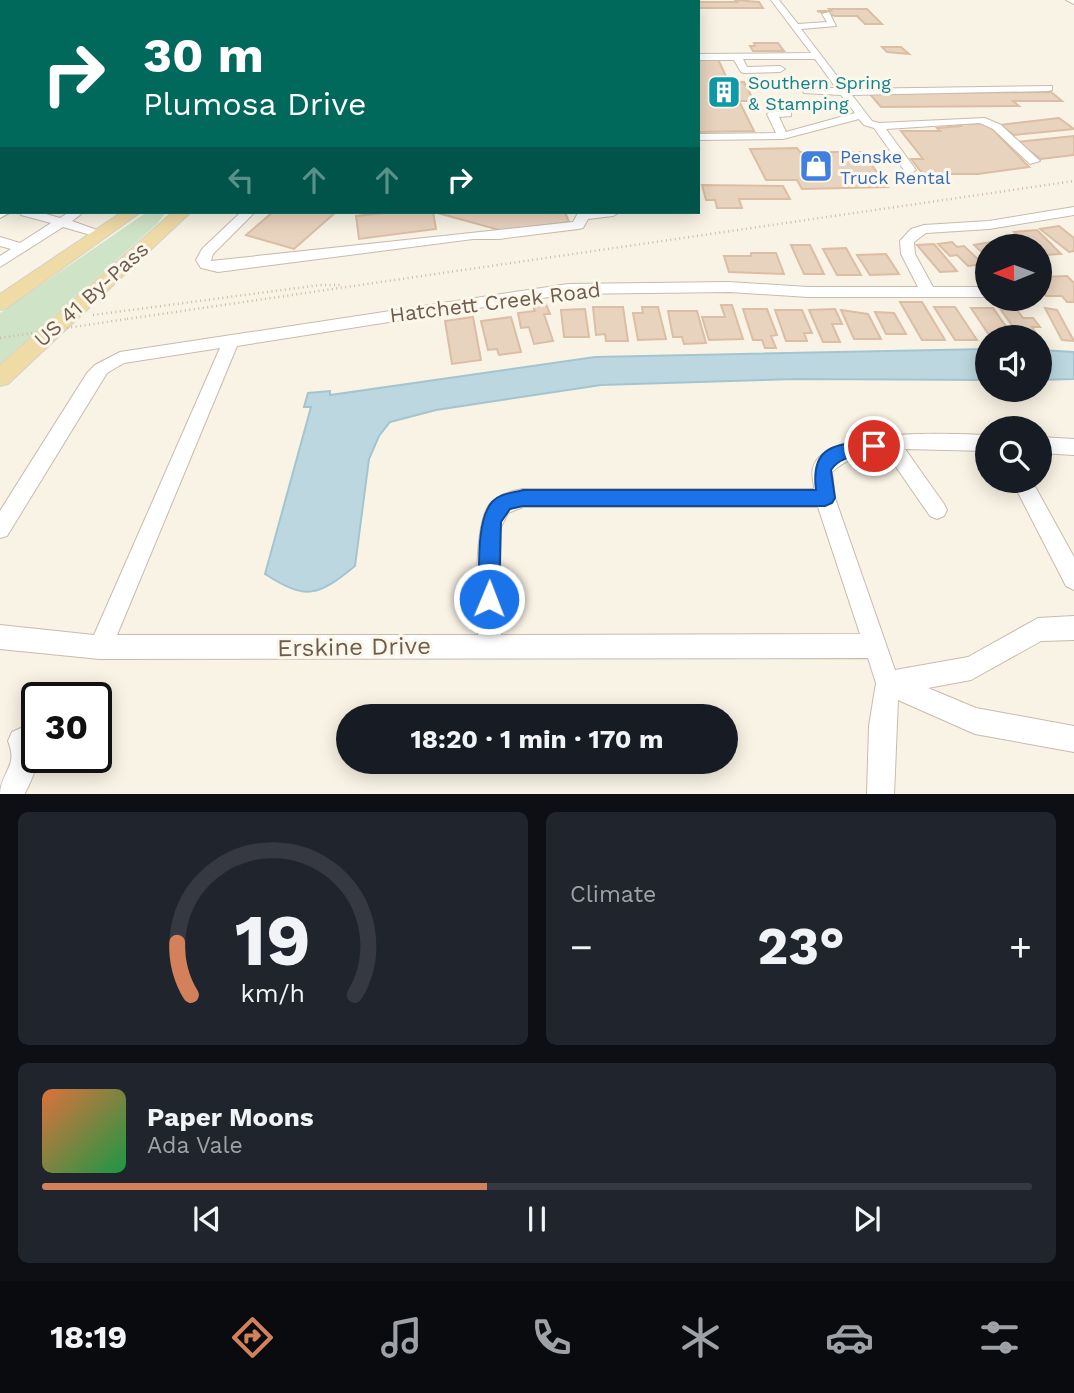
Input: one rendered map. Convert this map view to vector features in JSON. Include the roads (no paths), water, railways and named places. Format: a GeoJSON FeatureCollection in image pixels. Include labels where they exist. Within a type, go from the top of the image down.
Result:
{"type":"FeatureCollection","features":[{"type":"Feature","properties":{"kind":"main road","name":"US 41 By-Pass"},"geometry":{"type":"LineString","coordinates":[[0,303],[130,214]]}},
{"type":"Feature","properties":{"kind":"main road","name":"US 41 By-Pass"},"geometry":{"type":"LineString","coordinates":[[0,378],[181,214]]}},
{"type":"Feature","properties":{"kind":"main road"},"geometry":{"type":"LineString","coordinates":[[0,393],[45,335]]}},
{"type":"Feature","properties":{"kind":"street"},"geometry":{"type":"LineString","coordinates":[[775,0],[862,118],[878,126],[910,170]]}},
{"type":"Feature","properties":{"kind":"street"},"geometry":{"type":"LineString","coordinates":[[795,27],[832,24],[817,4]]}},
{"type":"Feature","properties":{"kind":"street"},"geometry":{"type":"LineString","coordinates":[[737,56],[744,70],[780,69]]}},
{"type":"Feature","properties":{"kind":"street"},"geometry":{"type":"LineString","coordinates":[[700,57],[817,56]]}},
{"type":"Feature","properties":{"kind":"street"},"geometry":{"type":"LineString","coordinates":[[808,91],[1048,88]]}},
{"type":"Feature","properties":{"kind":"street"},"geometry":{"type":"LineString","coordinates":[[783,136],[772,114],[787,114]]}},
{"type":"Feature","properties":{"kind":"street"},"geometry":{"type":"LineString","coordinates":[[700,137],[783,136],[862,118]]}},
{"type":"Feature","properties":{"kind":"street"},"geometry":{"type":"LineString","coordinates":[[878,126],[981,120],[998,127],[1034,161]]}},
{"type":"Feature","properties":{"kind":"street"},"geometry":{"type":"LineString","coordinates":[[928,292],[906,249],[907,241],[916,232],[930,228],[989,225],[1074,211]]}},
{"type":"Feature","properties":{"kind":"street"},"geometry":{"type":"LineString","coordinates":[[33,214],[101,234]]}},
{"type":"Feature","properties":{"kind":"street"},"geometry":{"type":"LineString","coordinates":[[0,262],[75,214]]}},
{"type":"Feature","properties":{"kind":"street"},"geometry":{"type":"LineString","coordinates":[[246,214],[207,252],[203,260],[206,265],[218,267],[473,235],[499,236],[578,225],[583,216],[598,214]]}},
{"type":"Feature","properties":{"kind":"street"},"geometry":{"type":"LineString","coordinates":[[0,241],[22,248]]}},
{"type":"Feature","properties":{"kind":"street","name":"Hatchett Creek Road"},"geometry":{"type":"LineString","coordinates":[[0,529],[93,378],[101,369],[120,358],[232,339],[588,288],[729,287],[791,291],[975,292]]}},
{"type":"Feature","properties":{"kind":"street"},"geometry":{"type":"LineString","coordinates":[[100,647],[232,339]]}},
{"type":"Feature","properties":{"kind":"street"},"geometry":{"type":"LineString","coordinates":[[880,794],[882,726],[888,683],[825,498],[822,468],[828,459],[840,452],[890,443],[975,443]]}},
{"type":"Feature","properties":{"kind":"street"},"geometry":{"type":"LineString","coordinates":[[890,443],[937,510]]}},
{"type":"Feature","properties":{"kind":"street"},"geometry":{"type":"LineString","coordinates":[[1052,446],[1074,447]]}},
{"type":"Feature","properties":{"kind":"street"},"geometry":{"type":"LineString","coordinates":[[1028,493],[1074,579]]}},
{"type":"Feature","properties":{"kind":"street"},"geometry":{"type":"LineString","coordinates":[[489,645],[491,521],[505,502],[523,498],[825,498]]}},
{"type":"Feature","properties":{"kind":"street"},"geometry":{"type":"LineString","coordinates":[[888,683],[971,667],[1038,630],[1074,628]]}},
{"type":"Feature","properties":{"kind":"street","name":"Erskine Drive"},"geometry":{"type":"LineString","coordinates":[[0,637],[100,647],[877,646]]}},
{"type":"Feature","properties":{"kind":"street"},"geometry":{"type":"LineString","coordinates":[[888,683],[975,721],[1074,739]]}},
{"type":"Feature","properties":{"kind":"street"},"geometry":{"type":"LineString","coordinates":[[10,794],[21,770]]}},
{"type":"Feature","properties":{"kind":"water"},"geometry":{"type":"Polygon","coordinates":[[[975,349],[975,380],[798,379],[601,385],[436,410],[390,422],[379,436],[369,459],[355,566],[331,584],[312,591],[292,588],[265,574],[311,407],[304,407],[308,393],[330,391],[330,395],[595,357],[975,349]]]}},
{"type":"Feature","properties":{"kind":"water"},"geometry":{"type":"Polygon","coordinates":[[[1052,351],[1074,352],[1074,379],[1052,380],[1052,351]]]}},
{"type":"Feature","properties":{"kind":"place","name":"Southern Spring & Stamping"},"geometry":{"type":"Point","coordinates":[724,92]}},
{"type":"Feature","properties":{"kind":"place","name":"Penske Truck Rental"},"geometry":{"type":"Point","coordinates":[816,166]}}]}
